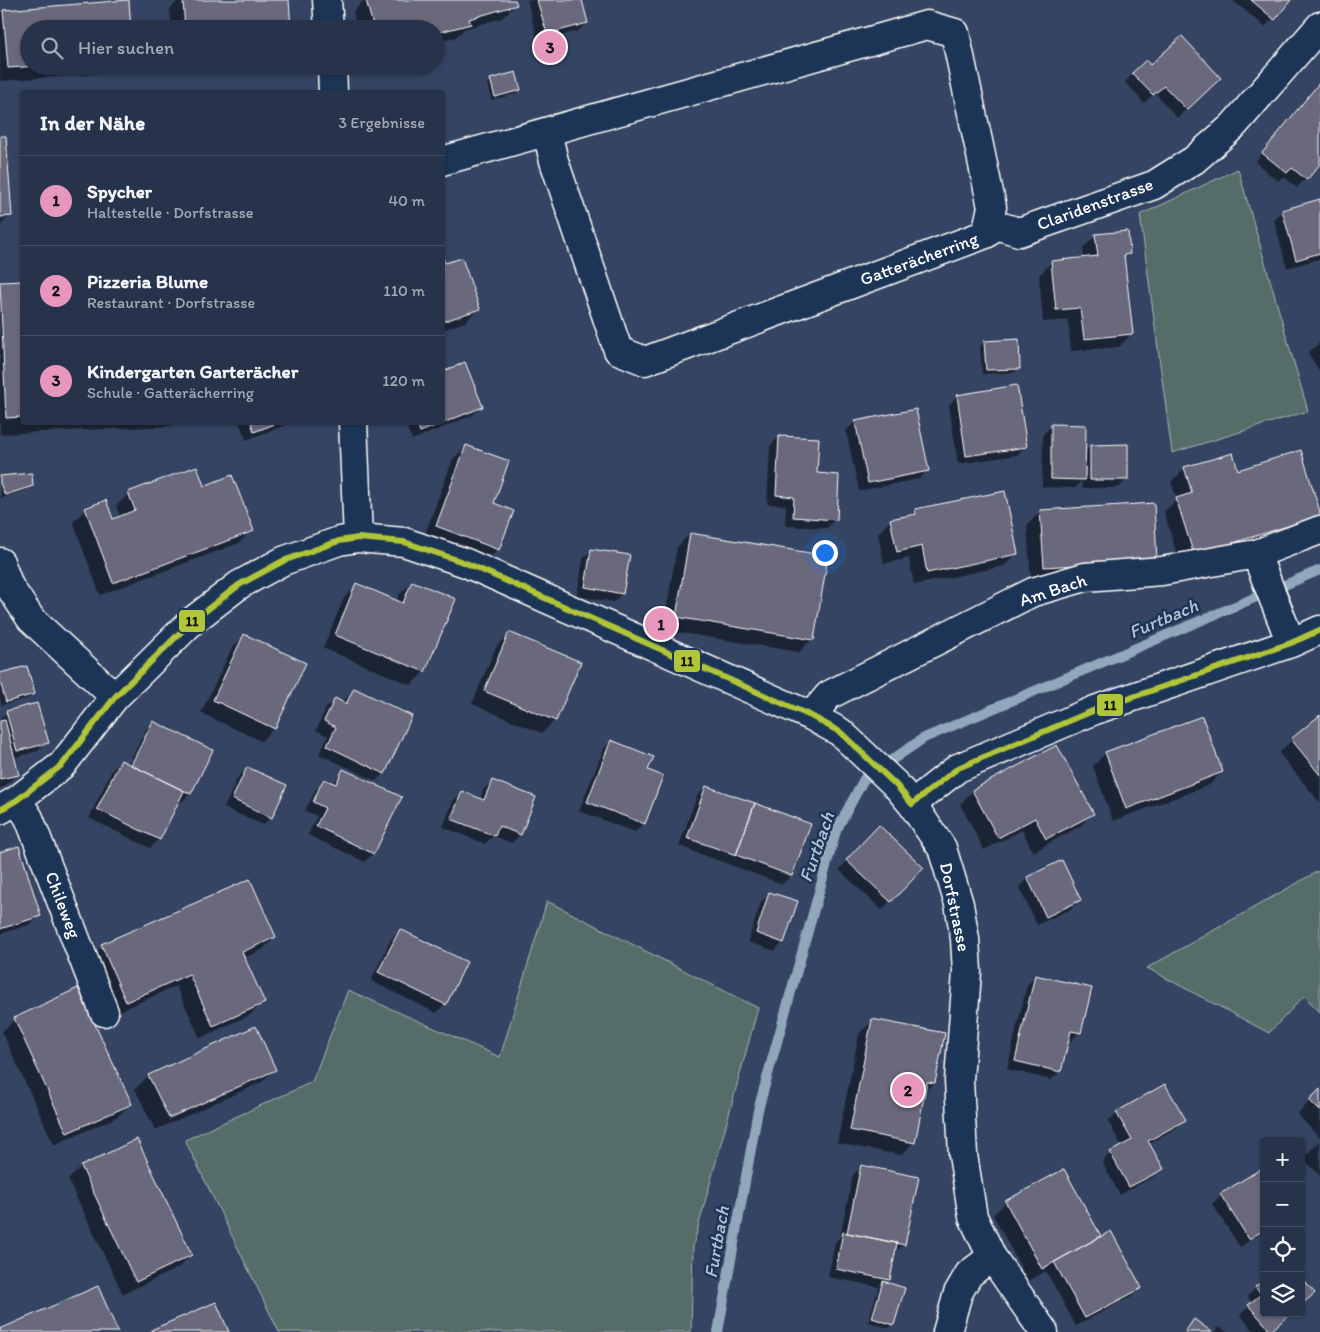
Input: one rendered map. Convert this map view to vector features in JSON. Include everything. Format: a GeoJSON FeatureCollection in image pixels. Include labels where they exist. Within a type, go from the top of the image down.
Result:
{"type":"FeatureCollection","features":[{"type":"Feature","properties":{"kind":"street"},"geometry":{"type":"LineString","coordinates":[[327,0],[328,20]]}},
{"type":"Feature","properties":{"kind":"street","name":"Gatterächerring"},"geometry":{"type":"LineString","coordinates":[[445,160],[927,25],[955,33],[992,207],[989,224],[986,234],[645,361],[618,350],[554,161],[547,132]]}},
{"type":"Feature","properties":{"kind":"street","name":"Claridenstrasse"},"geometry":{"type":"LineString","coordinates":[[989,224],[1019,232],[1154,185],[1194,160],[1233,126],[1320,26]]}},
{"type":"Feature","properties":{"kind":"street"},"geometry":{"type":"LineString","coordinates":[[332,75],[333,90]]}},
{"type":"Feature","properties":{"kind":"street"},"geometry":{"type":"LineString","coordinates":[[353,425],[358,538]]}},
{"type":"Feature","properties":{"kind":"street","name":"Am Bach"},"geometry":{"type":"LineString","coordinates":[[811,716],[829,695],[1033,592],[1085,577],[1258,561],[1320,530]]}},
{"type":"Feature","properties":{"kind":"street","name":"Dorfstrasse"},"geometry":{"type":"LineString","coordinates":[[9,805],[62,765],[115,697],[191,622],[239,584],[283,561],[339,541],[358,538],[404,542],[466,562],[811,716],[840,732],[864,753],[904,794],[942,848],[956,895],[965,939],[967,972],[959,1080],[963,1156],[974,1217],[992,1257],[1044,1332]]}},
{"type":"Feature","properties":{"kind":"street"},"geometry":{"type":"LineString","coordinates":[[1258,561],[1286,631]]}},
{"type":"Feature","properties":{"kind":"street"},"geometry":{"type":"LineString","coordinates":[[0,562],[9,586],[31,619],[115,697]]}},
{"type":"Feature","properties":{"kind":"street"},"geometry":{"type":"LineString","coordinates":[[904,794],[958,768],[1286,631],[1320,630]]}},
{"type":"Feature","properties":{"kind":"street","name":"Chileweg"},"geometry":{"type":"LineString","coordinates":[[9,805],[29,818],[104,1012]]}},
{"type":"Feature","properties":{"kind":"street"},"geometry":{"type":"LineString","coordinates":[[947,1332],[958,1293],[969,1274],[992,1257]]}},
{"type":"Feature","properties":{"kind":"green space"},"geometry":{"type":"Polygon","coordinates":[[[1238,169],[1308,411],[1172,453],[1140,215],[1238,169]]]}},
{"type":"Feature","properties":{"kind":"green space"},"geometry":{"type":"Polygon","coordinates":[[[1320,870],[1320,1012],[1304,996],[1269,1033],[1147,968],[1320,870]]]}},
{"type":"Feature","properties":{"kind":"green space"},"geometry":{"type":"Polygon","coordinates":[[[547,901],[758,1008],[693,1246],[691,1332],[279,1332],[185,1140],[312,1082],[348,990],[500,1057],[547,901]]]}},
{"type":"Feature","properties":{"kind":"building"},"geometry":{"type":"Polygon","coordinates":[[[129,0],[130,20],[20,20],[20,67],[8,68],[3,10],[129,0]]]}},
{"type":"Feature","properties":{"kind":"building"},"geometry":{"type":"Polygon","coordinates":[[[183,0],[289,0],[290,20],[184,20],[183,0]]]}},
{"type":"Feature","properties":{"kind":"building"},"geometry":{"type":"Polygon","coordinates":[[[366,0],[515,0],[517,5],[469,19],[471,24],[445,31],[445,20],[372,20],[366,0]]]}},
{"type":"Feature","properties":{"kind":"building"},"geometry":{"type":"Polygon","coordinates":[[[537,0],[582,0],[588,23],[547,34],[537,0]]]}},
{"type":"Feature","properties":{"kind":"building"},"geometry":{"type":"Polygon","coordinates":[[[1251,0],[1291,0],[1275,20],[1251,0]]]}},
{"type":"Feature","properties":{"kind":"building"},"geometry":{"type":"Polygon","coordinates":[[[1182,36],[1221,78],[1187,110],[1164,86],[1153,95],[1132,73],[1146,60],[1150,65],[1182,36]]]}},
{"type":"Feature","properties":{"kind":"building"},"geometry":{"type":"Polygon","coordinates":[[[516,72],[521,90],[495,97],[490,79],[516,72]]]}},
{"type":"Feature","properties":{"kind":"building"},"geometry":{"type":"Polygon","coordinates":[[[1320,82],[1320,164],[1307,180],[1292,168],[1287,173],[1262,153],[1320,82]]]}},
{"type":"Feature","properties":{"kind":"building"},"geometry":{"type":"Polygon","coordinates":[[[0,136],[6,136],[12,216],[0,217],[0,136]]]}},
{"type":"Feature","properties":{"kind":"building"},"geometry":{"type":"Polygon","coordinates":[[[1320,199],[1320,253],[1296,260],[1282,210],[1320,199]]]}},
{"type":"Feature","properties":{"kind":"building"},"geometry":{"type":"Polygon","coordinates":[[[1128,231],[1130,254],[1124,255],[1133,334],[1084,339],[1080,308],[1056,310],[1051,261],[1098,256],[1095,234],[1128,231]]]}},
{"type":"Feature","properties":{"kind":"building"},"geometry":{"type":"Polygon","coordinates":[[[462,258],[480,309],[445,321],[445,263],[462,258]]]}},
{"type":"Feature","properties":{"kind":"building"},"geometry":{"type":"Polygon","coordinates":[[[20,281],[20,417],[6,418],[0,282],[20,281]]]}},
{"type":"Feature","properties":{"kind":"building"},"geometry":{"type":"Polygon","coordinates":[[[1019,339],[1020,369],[986,370],[984,341],[1019,339]]]}},
{"type":"Feature","properties":{"kind":"building"},"geometry":{"type":"Polygon","coordinates":[[[465,362],[483,407],[445,422],[445,371],[465,362]]]}},
{"type":"Feature","properties":{"kind":"building"},"geometry":{"type":"Polygon","coordinates":[[[1017,385],[1027,447],[966,456],[957,395],[1017,385]]]}},
{"type":"Feature","properties":{"kind":"building"},"geometry":{"type":"Polygon","coordinates":[[[916,409],[929,471],[868,483],[855,421],[916,409]]]}},
{"type":"Feature","properties":{"kind":"building"},"geometry":{"type":"Polygon","coordinates":[[[1051,424],[1086,425],[1085,480],[1051,479],[1051,424]]]}},
{"type":"Feature","properties":{"kind":"building"},"geometry":{"type":"Polygon","coordinates":[[[252,425],[272,425],[254,432],[252,425]]]}},
{"type":"Feature","properties":{"kind":"building"},"geometry":{"type":"Polygon","coordinates":[[[418,425],[438,425],[420,432],[418,425]]]}},
{"type":"Feature","properties":{"kind":"building"},"geometry":{"type":"Polygon","coordinates":[[[779,436],[819,438],[817,473],[839,475],[837,520],[793,517],[794,497],[776,495],[779,436]]]}},
{"type":"Feature","properties":{"kind":"building"},"geometry":{"type":"Polygon","coordinates":[[[1128,444],[1128,480],[1090,480],[1090,445],[1128,444]]]}},
{"type":"Feature","properties":{"kind":"building"},"geometry":{"type":"Polygon","coordinates":[[[466,445],[509,461],[494,503],[514,511],[499,550],[436,526],[466,445]]]}},
{"type":"Feature","properties":{"kind":"building"},"geometry":{"type":"Polygon","coordinates":[[[1301,450],[1320,516],[1194,555],[1176,498],[1192,493],[1184,467],[1233,453],[1238,470],[1301,450]]]}},
{"type":"Feature","properties":{"kind":"building"},"geometry":{"type":"Polygon","coordinates":[[[197,466],[204,486],[232,475],[254,531],[113,583],[85,508],[106,500],[113,519],[135,510],[128,492],[197,466]]]}},
{"type":"Feature","properties":{"kind":"building"},"geometry":{"type":"Polygon","coordinates":[[[32,473],[33,486],[5,495],[0,483],[0,476],[32,473]]]}},
{"type":"Feature","properties":{"kind":"building"},"geometry":{"type":"Polygon","coordinates":[[[1005,491],[1018,554],[927,573],[922,546],[897,552],[890,519],[916,514],[915,509],[1005,491]]]}},
{"type":"Feature","properties":{"kind":"building"},"geometry":{"type":"Polygon","coordinates":[[[1154,503],[1157,560],[1044,567],[1040,510],[1154,503]]]}},
{"type":"Feature","properties":{"kind":"building"},"geometry":{"type":"Polygon","coordinates":[[[690,533],[828,556],[814,640],[676,617],[690,533]]]}},
{"type":"Feature","properties":{"kind":"building"},"geometry":{"type":"Polygon","coordinates":[[[591,549],[630,555],[623,594],[585,587],[591,549]]]}},
{"type":"Feature","properties":{"kind":"building"},"geometry":{"type":"Polygon","coordinates":[[[412,581],[456,599],[425,672],[335,635],[356,583],[403,603],[412,581]]]}},
{"type":"Feature","properties":{"kind":"building"},"geometry":{"type":"Polygon","coordinates":[[[509,632],[581,662],[556,721],[484,691],[509,632]]]}},
{"type":"Feature","properties":{"kind":"building"},"geometry":{"type":"Polygon","coordinates":[[[244,634],[306,663],[275,729],[213,700],[244,634]]]}},
{"type":"Feature","properties":{"kind":"building"},"geometry":{"type":"Polygon","coordinates":[[[27,666],[35,694],[6,702],[0,681],[0,673],[27,666]]]}},
{"type":"Feature","properties":{"kind":"building"},"geometry":{"type":"Polygon","coordinates":[[[354,688],[412,716],[385,774],[327,746],[336,727],[324,721],[335,698],[346,704],[354,688]]]}},
{"type":"Feature","properties":{"kind":"building"},"geometry":{"type":"Polygon","coordinates":[[[37,703],[49,743],[17,751],[6,711],[37,703]]]}},
{"type":"Feature","properties":{"kind":"building"},"geometry":{"type":"Polygon","coordinates":[[[1320,715],[1320,775],[1291,739],[1320,715]]]}},
{"type":"Feature","properties":{"kind":"building"},"geometry":{"type":"Polygon","coordinates":[[[1202,716],[1223,772],[1126,809],[1105,752],[1202,716]]]}},
{"type":"Feature","properties":{"kind":"building"},"geometry":{"type":"Polygon","coordinates":[[[5,720],[19,775],[0,779],[0,721],[5,720]]]}},
{"type":"Feature","properties":{"kind":"building"},"geometry":{"type":"Polygon","coordinates":[[[153,721],[213,750],[191,794],[131,765],[153,721]]]}},
{"type":"Feature","properties":{"kind":"building"},"geometry":{"type":"Polygon","coordinates":[[[611,740],[654,757],[648,770],[663,776],[645,824],[587,802],[611,740]]]}},
{"type":"Feature","properties":{"kind":"building"},"geometry":{"type":"Polygon","coordinates":[[[1057,745],[1094,814],[1046,839],[1035,818],[998,838],[972,790],[1057,745]]]}},
{"type":"Feature","properties":{"kind":"building"},"geometry":{"type":"Polygon","coordinates":[[[121,760],[184,791],[160,840],[97,809],[121,760]]]}},
{"type":"Feature","properties":{"kind":"building"},"geometry":{"type":"Polygon","coordinates":[[[247,767],[287,785],[272,818],[232,799],[247,767]]]}},
{"type":"Feature","properties":{"kind":"building"},"geometry":{"type":"Polygon","coordinates":[[[343,769],[402,797],[374,854],[316,826],[325,808],[313,802],[320,786],[324,779],[336,784],[343,769]]]}},
{"type":"Feature","properties":{"kind":"building"},"geometry":{"type":"Polygon","coordinates":[[[492,780],[536,797],[521,835],[499,826],[495,836],[451,819],[462,791],[484,800],[492,780]]]}},
{"type":"Feature","properties":{"kind":"building"},"geometry":{"type":"Polygon","coordinates":[[[706,786],[755,803],[736,855],[687,838],[706,786]]]}},
{"type":"Feature","properties":{"kind":"building"},"geometry":{"type":"Polygon","coordinates":[[[755,803],[811,824],[792,876],[736,855],[755,803]]]}},
{"type":"Feature","properties":{"kind":"building"},"geometry":{"type":"Polygon","coordinates":[[[879,825],[924,868],[891,902],[846,860],[879,825]]]}},
{"type":"Feature","properties":{"kind":"building"},"geometry":{"type":"Polygon","coordinates":[[[19,846],[41,916],[0,929],[0,852],[19,846]]]}},
{"type":"Feature","properties":{"kind":"building"},"geometry":{"type":"Polygon","coordinates":[[[1062,860],[1081,900],[1046,917],[1027,877],[1062,860]]]}},
{"type":"Feature","properties":{"kind":"building"},"geometry":{"type":"Polygon","coordinates":[[[250,879],[276,937],[242,952],[265,1003],[213,1026],[189,974],[126,1002],[101,944],[250,879]]]}},
{"type":"Feature","properties":{"kind":"building"},"geometry":{"type":"Polygon","coordinates":[[[769,892],[798,901],[784,943],[756,933],[769,892]]]}},
{"type":"Feature","properties":{"kind":"building"},"geometry":{"type":"Polygon","coordinates":[[[400,929],[467,962],[446,1005],[378,972],[400,929]]]}},
{"type":"Feature","properties":{"kind":"building"},"geometry":{"type":"Polygon","coordinates":[[[1035,975],[1092,988],[1081,1033],[1071,1031],[1061,1072],[1015,1061],[1035,975]]]}},
{"type":"Feature","properties":{"kind":"building"},"geometry":{"type":"Polygon","coordinates":[[[78,988],[132,1104],[67,1133],[14,1018],[78,988]]]}},
{"type":"Feature","properties":{"kind":"building"},"geometry":{"type":"Polygon","coordinates":[[[872,1019],[945,1033],[935,1083],[927,1082],[915,1143],[850,1130],[872,1019]]]}},
{"type":"Feature","properties":{"kind":"building"},"geometry":{"type":"Polygon","coordinates":[[[256,1026],[276,1070],[169,1118],[148,1075],[256,1026]]]}},
{"type":"Feature","properties":{"kind":"building"},"geometry":{"type":"Polygon","coordinates":[[[1165,1084],[1186,1120],[1148,1141],[1164,1169],[1129,1187],[1110,1152],[1132,1140],[1116,1112],[1165,1084]]]}},
{"type":"Feature","properties":{"kind":"building"},"geometry":{"type":"Polygon","coordinates":[[[1320,1089],[1320,1111],[1309,1100],[1320,1089]]]}},
{"type":"Feature","properties":{"kind":"building"},"geometry":{"type":"Polygon","coordinates":[[[137,1139],[192,1255],[136,1282],[81,1166],[137,1139]]]}},
{"type":"Feature","properties":{"kind":"building"},"geometry":{"type":"Polygon","coordinates":[[[861,1165],[919,1177],[905,1245],[847,1233],[861,1165]]]}},
{"type":"Feature","properties":{"kind":"building"},"geometry":{"type":"Polygon","coordinates":[[[1064,1169],[1101,1236],[1042,1269],[1005,1201],[1064,1169]]]}},
{"type":"Feature","properties":{"kind":"building"},"geometry":{"type":"Polygon","coordinates":[[[1260,1169],[1260,1232],[1249,1239],[1220,1194],[1260,1169]]]}},
{"type":"Feature","properties":{"kind":"building"},"geometry":{"type":"Polygon","coordinates":[[[1111,1231],[1142,1288],[1085,1318],[1054,1262],[1111,1231]]]}},
{"type":"Feature","properties":{"kind":"building"},"geometry":{"type":"Polygon","coordinates":[[[843,1232],[897,1243],[890,1280],[836,1269],[843,1232]]]}},
{"type":"Feature","properties":{"kind":"building"},"geometry":{"type":"Polygon","coordinates":[[[883,1281],[905,1288],[894,1325],[872,1318],[883,1281]]]}},
{"type":"Feature","properties":{"kind":"building"},"geometry":{"type":"Polygon","coordinates":[[[1305,1282],[1315,1293],[1305,1302],[1305,1282]]]}},
{"type":"Feature","properties":{"kind":"building"},"geometry":{"type":"Polygon","coordinates":[[[1260,1283],[1260,1293],[1255,1287],[1260,1283]]]}},
{"type":"Feature","properties":{"kind":"building"},"geometry":{"type":"Polygon","coordinates":[[[98,1286],[118,1332],[0,1332],[0,1329],[98,1286]]]}},
{"type":"Feature","properties":{"kind":"building"},"geometry":{"type":"Polygon","coordinates":[[[1260,1295],[1260,1317],[1287,1317],[1271,1331],[1248,1305],[1260,1295]]]}},
{"type":"Feature","properties":{"kind":"building"},"geometry":{"type":"Polygon","coordinates":[[[216,1302],[229,1332],[152,1332],[151,1330],[216,1302]]]}},
{"type":"Feature","properties":{"kind":"building"},"geometry":{"type":"Polygon","coordinates":[[[1194,1319],[1212,1332],[1185,1332],[1194,1319]]]}},
{"type":"Feature","properties":{"kind":"waterway","name":"Furtbach"},"geometry":{"type":"LineString","coordinates":[[718,1332],[758,1110],[836,831],[864,779],[924,738],[1320,570]]}},
{"type":"Feature","properties":{"kind":"transit line","name":"11"},"geometry":{"type":"LineString","coordinates":[[0,810],[17,800],[62,765],[115,697],[191,622],[239,585],[283,561],[339,541],[358,538],[404,542],[466,563],[811,716],[840,732],[896,785],[912,804]]}},
{"type":"Feature","properties":{"kind":"transit line","name":"11"},"geometry":{"type":"LineString","coordinates":[[912,804],[958,768],[1095,710],[1291,643],[1320,630]]}},
{"type":"Feature","properties":{"kind":"place","name":"Kindergarten Garterächer"},"geometry":{"type":"Point","coordinates":[550,47]}},
{"type":"Feature","properties":{"kind":"place","name":"Spycher"},"geometry":{"type":"Point","coordinates":[661,624]}},
{"type":"Feature","properties":{"kind":"place","name":"Pizzeria Blume"},"geometry":{"type":"Point","coordinates":[908,1090]}}]}
